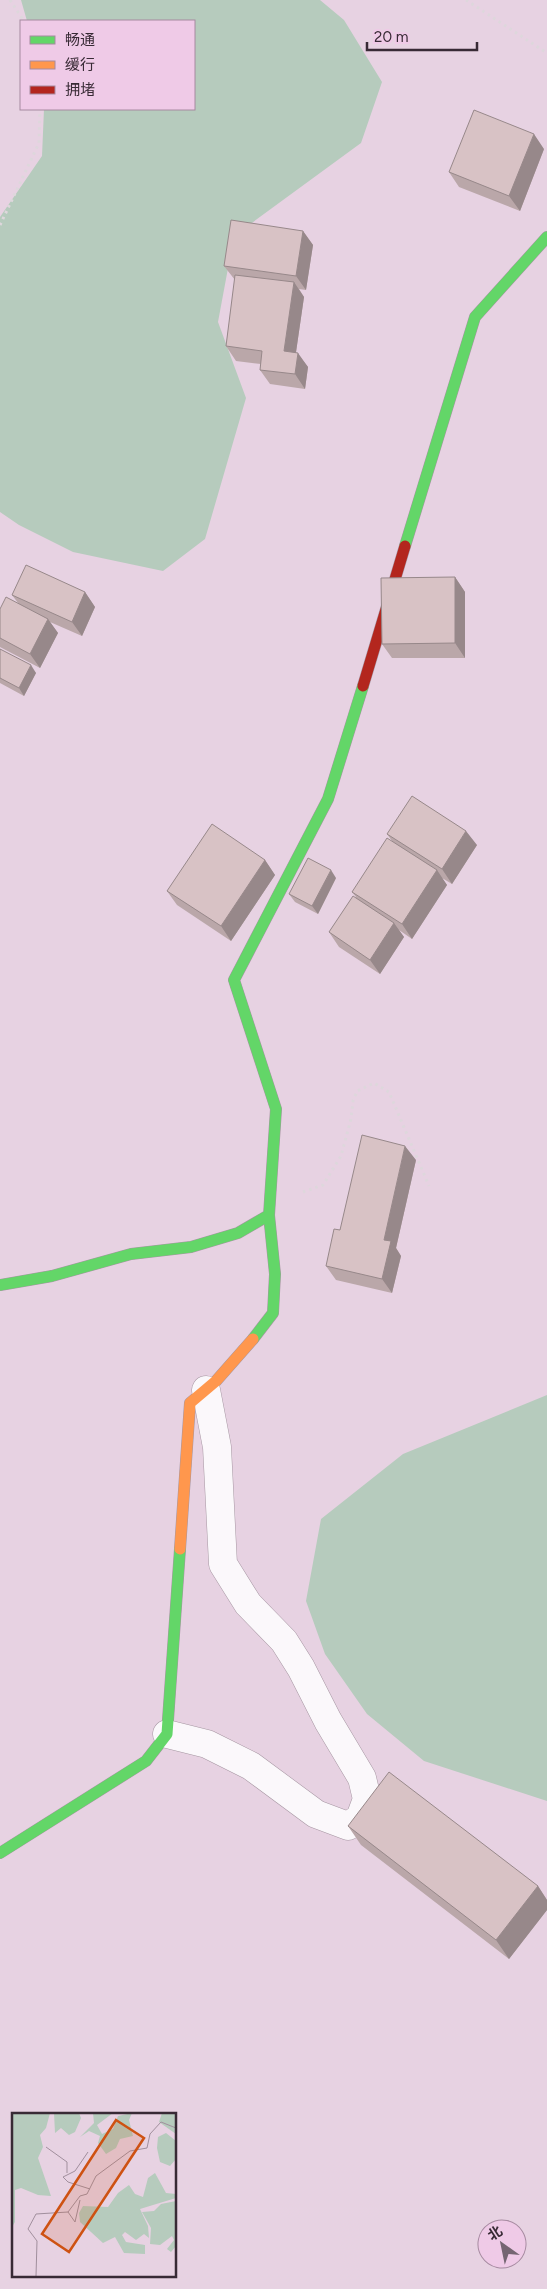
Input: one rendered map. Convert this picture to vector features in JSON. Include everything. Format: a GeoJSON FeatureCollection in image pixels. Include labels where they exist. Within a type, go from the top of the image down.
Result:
{"type":"FeatureCollection","features":[{"type":"Feature","properties":{"kind":"street"},"geometry":{"type":"LineString","coordinates":[[0,1853],[146,1761],[167,1734],[190,1403],[206,1390],[246,1348],[273,1313],[275,1274],[269,1215],[276,1109],[234,980],[328,799],[475,317],[547,237]]}},
{"type":"Feature","properties":{"kind":"street"},"geometry":{"type":"LineString","coordinates":[[0,1285],[52,1276],[131,1254],[191,1247],[238,1233],[269,1215]]}},
{"type":"Feature","properties":{"kind":"street"},"geometry":{"type":"LineString","coordinates":[[167,1734],[206,1744],[251,1766],[316,1814],[348,1826],[360,1818],[367,1799],[362,1778],[328,1721],[297,1661],[284,1641],[248,1604],[223,1564],[217,1447],[206,1390]]}},
{"type":"Feature","properties":{"kind":"path"},"geometry":{"type":"LineString","coordinates":[[10,0],[23,20]]}},
{"type":"Feature","properties":{"kind":"path"},"geometry":{"type":"LineString","coordinates":[[466,0],[547,53]]}},
{"type":"Feature","properties":{"kind":"path"},"geometry":{"type":"LineString","coordinates":[[0,226],[39,143],[40,110]]}},
{"type":"Feature","properties":{"kind":"path"},"geometry":{"type":"LineString","coordinates":[[269,1215],[282,1198],[323,1185],[341,1156],[351,1119],[353,1102],[358,1090],[374,1083],[389,1092],[429,1186]]}},
{"type":"Feature","properties":{"kind":"green space"},"geometry":{"type":"Polygon","coordinates":[[[21,0],[320,0],[344,20],[382,82],[361,143],[234,236],[218,322],[246,398],[205,539],[163,571],[73,552],[19,525],[0,512],[0,217],[42,156],[44,110],[195,110],[195,20],[27,20],[21,0]]]}},
{"type":"Feature","properties":{"kind":"green space"},"geometry":{"type":"Polygon","coordinates":[[[547,1395],[547,1801],[424,1761],[367,1714],[325,1654],[306,1601],[321,1519],[403,1454],[547,1395]]]}},
{"type":"Feature","properties":{"kind":"building"},"geometry":{"type":"Polygon","coordinates":[[[474,110],[534,134],[509,196],[449,172],[474,110]]]}},
{"type":"Feature","properties":{"kind":"building"},"geometry":{"type":"Polygon","coordinates":[[[231,220],[303,231],[296,276],[224,266],[231,220]]]}},
{"type":"Feature","properties":{"kind":"building"},"geometry":{"type":"Polygon","coordinates":[[[235,275],[294,282],[284,351],[298,353],[295,374],[260,370],[262,351],[226,346],[235,275]]]}},
{"type":"Feature","properties":{"kind":"building"},"geometry":{"type":"Polygon","coordinates":[[[26,565],[85,592],[72,622],[12,595],[26,565]]]}},
{"type":"Feature","properties":{"kind":"building"},"geometry":{"type":"Polygon","coordinates":[[[455,577],[455,643],[382,644],[381,578],[455,577]]]}},
{"type":"Feature","properties":{"kind":"building"},"geometry":{"type":"Polygon","coordinates":[[[6,597],[48,619],[30,654],[0,638],[0,609],[6,597]]]}},
{"type":"Feature","properties":{"kind":"building"},"geometry":{"type":"Polygon","coordinates":[[[0,649],[31,665],[19,688],[0,678],[0,649]]]}},
{"type":"Feature","properties":{"kind":"building"},"geometry":{"type":"Polygon","coordinates":[[[412,796],[466,831],[442,869],[387,834],[412,796]]]}},
{"type":"Feature","properties":{"kind":"building"},"geometry":{"type":"Polygon","coordinates":[[[212,824],[265,860],[221,926],[167,891],[212,824]]]}},
{"type":"Feature","properties":{"kind":"building"},"geometry":{"type":"Polygon","coordinates":[[[387,838],[437,870],[402,924],[352,892],[387,838]]]}},
{"type":"Feature","properties":{"kind":"building"},"geometry":{"type":"Polygon","coordinates":[[[308,858],[331,870],[312,906],[289,894],[308,858]]]}},
{"type":"Feature","properties":{"kind":"building"},"geometry":{"type":"Polygon","coordinates":[[[353,896],[394,923],[370,960],[329,932],[353,896]]]}},
{"type":"Feature","properties":{"kind":"building"},"geometry":{"type":"Polygon","coordinates":[[[362,1135],[405,1146],[384,1240],[391,1241],[382,1279],[326,1266],[334,1229],[340,1230],[362,1135]]]}},
{"type":"Feature","properties":{"kind":"building"},"geometry":{"type":"Polygon","coordinates":[[[389,1772],[538,1886],[496,1940],[348,1826],[389,1772]]]}},
{"type":"Feature","properties":{"kind":"traffic: fast"},"geometry":{"type":"LineString","coordinates":[[405,546],[475,317],[547,237]]}},
{"type":"Feature","properties":{"kind":"traffic: fast"},"geometry":{"type":"LineString","coordinates":[[253,1339],[273,1313],[275,1274],[269,1215],[276,1109],[234,980],[328,799],[363,686]]}},
{"type":"Feature","properties":{"kind":"traffic: fast"},"geometry":{"type":"LineString","coordinates":[[0,1285],[52,1276],[131,1254],[191,1247],[238,1233],[269,1215]]}},
{"type":"Feature","properties":{"kind":"traffic: fast"},"geometry":{"type":"LineString","coordinates":[[0,1853],[146,1761],[167,1734],[180,1549]]}},
{"type":"Feature","properties":{"kind":"traffic: slow"},"geometry":{"type":"LineString","coordinates":[[180,1549],[190,1403],[216,1381],[253,1339]]}},
{"type":"Feature","properties":{"kind":"traffic: jam"},"geometry":{"type":"LineString","coordinates":[[363,686],[405,546]]}}]}
